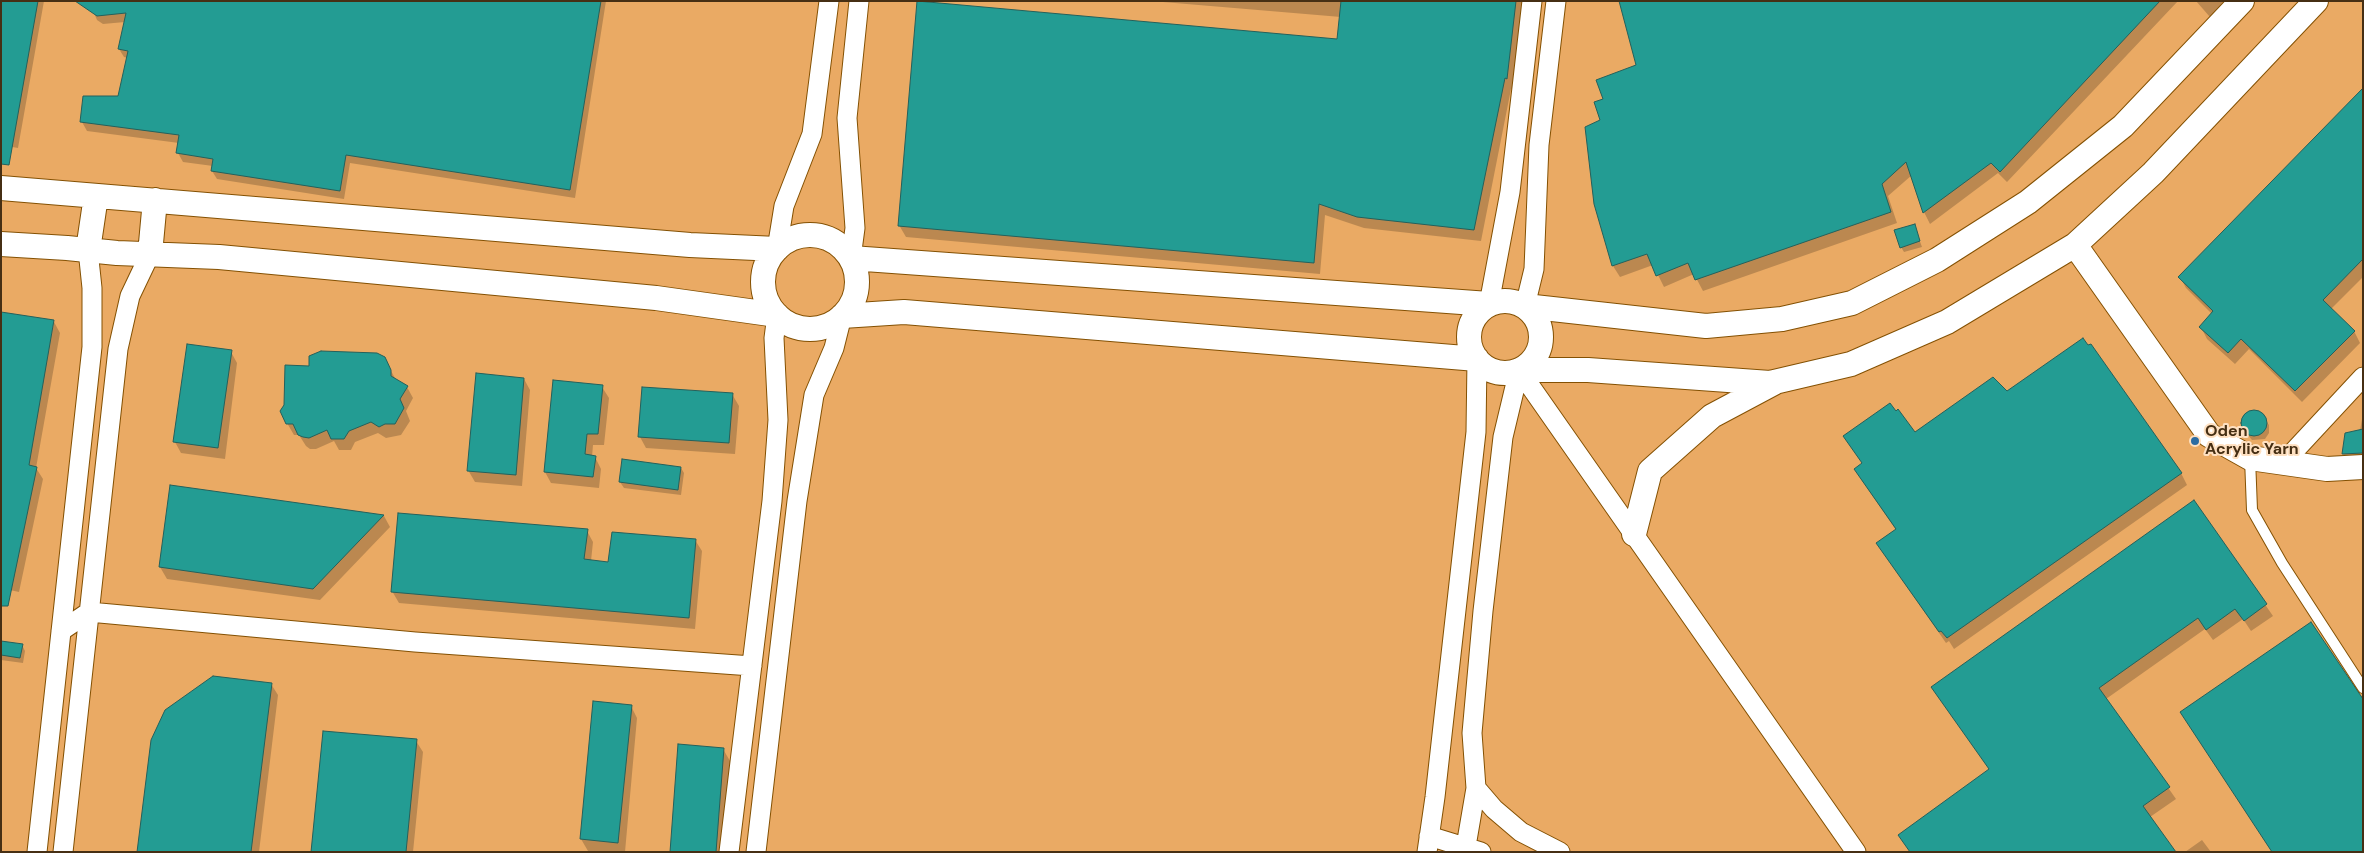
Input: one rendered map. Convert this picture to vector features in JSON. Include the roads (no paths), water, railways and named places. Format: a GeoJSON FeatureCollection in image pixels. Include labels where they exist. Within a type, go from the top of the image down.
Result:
{"type":"FeatureCollection","features":[{"type":"Feature","properties":{"kind":"street"},"geometry":{"type":"LineString","coordinates":[[777,249],[784,206],[812,134],[829,1]]}},
{"type":"Feature","properties":{"kind":"street"},"geometry":{"type":"LineString","coordinates":[[851,258],[855,228],[847,118],[859,1]]}},
{"type":"Feature","properties":{"kind":"street"},"geometry":{"type":"LineString","coordinates":[[1532,1],[1510,192],[1489,304],[1479,312],[1470,327],[1469,343],[1477,359],[1494,371],[1506,373],[1519,370],[1588,370],[1770,383],[1851,364],[1947,322],[2075,244],[2153,173],[2316,1]]}},
{"type":"Feature","properties":{"kind":"street"},"geometry":{"type":"LineString","coordinates":[[1526,306],[1534,269],[1539,145],[1556,1]]}},
{"type":"Feature","properties":{"kind":"street"},"geometry":{"type":"LineString","coordinates":[[851,258],[1489,304],[1506,300],[1526,306],[1706,326],[1782,319],[1852,303],[1937,260],[2028,202],[2123,126],[2242,1]]}},
{"type":"Feature","properties":{"kind":"street"},"geometry":{"type":"LineString","coordinates":[[1,188],[690,245],[777,249]]}},
{"type":"Feature","properties":{"kind":"street"},"geometry":{"type":"LineString","coordinates":[[96,196],[88,250],[92,288],[92,346],[37,849],[63,851],[118,349],[130,296],[150,254],[155,200]]}},
{"type":"Feature","properties":{"kind":"street"},"geometry":{"type":"LineString","coordinates":[[756,852],[797,501],[814,395],[834,348],[842,316],[856,294],[856,273],[851,258],[841,246],[827,237],[813,235],[797,236],[782,244],[772,254],[765,269],[763,278],[767,301],[777,315],[790,324],[805,328],[821,327],[842,316],[904,312],[1477,359]]}},
{"type":"Feature","properties":{"kind":"street"},"geometry":{"type":"LineString","coordinates":[[1,244],[219,257],[656,298],[777,315]]}},
{"type":"Feature","properties":{"kind":"street"},"geometry":{"type":"LineString","coordinates":[[2075,244],[2209,435],[2250,458],[2327,469],[2363,467]]}},
{"type":"Feature","properties":{"kind":"street"},"geometry":{"type":"LineString","coordinates":[[1477,359],[1476,432],[1435,797],[1428,844],[1471,850],[1476,788],[1472,733],[1483,612],[1503,437],[1519,370],[1530,364],[1537,355],[1541,343],[1540,325],[1535,314],[1526,306]]}},
{"type":"Feature","properties":{"kind":"street"},"geometry":{"type":"LineString","coordinates":[[729,852],[772,501],[778,420],[774,338],[777,315]]}},
{"type":"Feature","properties":{"kind":"street"},"geometry":{"type":"LineString","coordinates":[[1519,370],[1856,852]]}},
{"type":"Feature","properties":{"kind":"street"},"geometry":{"type":"LineString","coordinates":[[2283,463],[2363,377]]}},
{"type":"Feature","properties":{"kind":"street"},"geometry":{"type":"LineString","coordinates":[[1634,534],[1650,472],[1712,416],[1775,382]]}},
{"type":"Feature","properties":{"kind":"street"},"geometry":{"type":"LineString","coordinates":[[61,630],[89,612],[415,642],[752,666]]}},
{"type":"Feature","properties":{"kind":"street"},"geometry":{"type":"LineString","coordinates":[[1476,788],[1494,809],[1521,832],[1560,852]]}},
{"type":"Feature","properties":{"kind":"lane"},"geometry":{"type":"LineString","coordinates":[[2250,458],[2252,510],[2282,563],[2363,688]]}},
{"type":"Feature","properties":{"kind":"place","name":"Oden Acrylic Yarn"},"geometry":{"type":"Point","coordinates":[2195,441]}}]}
